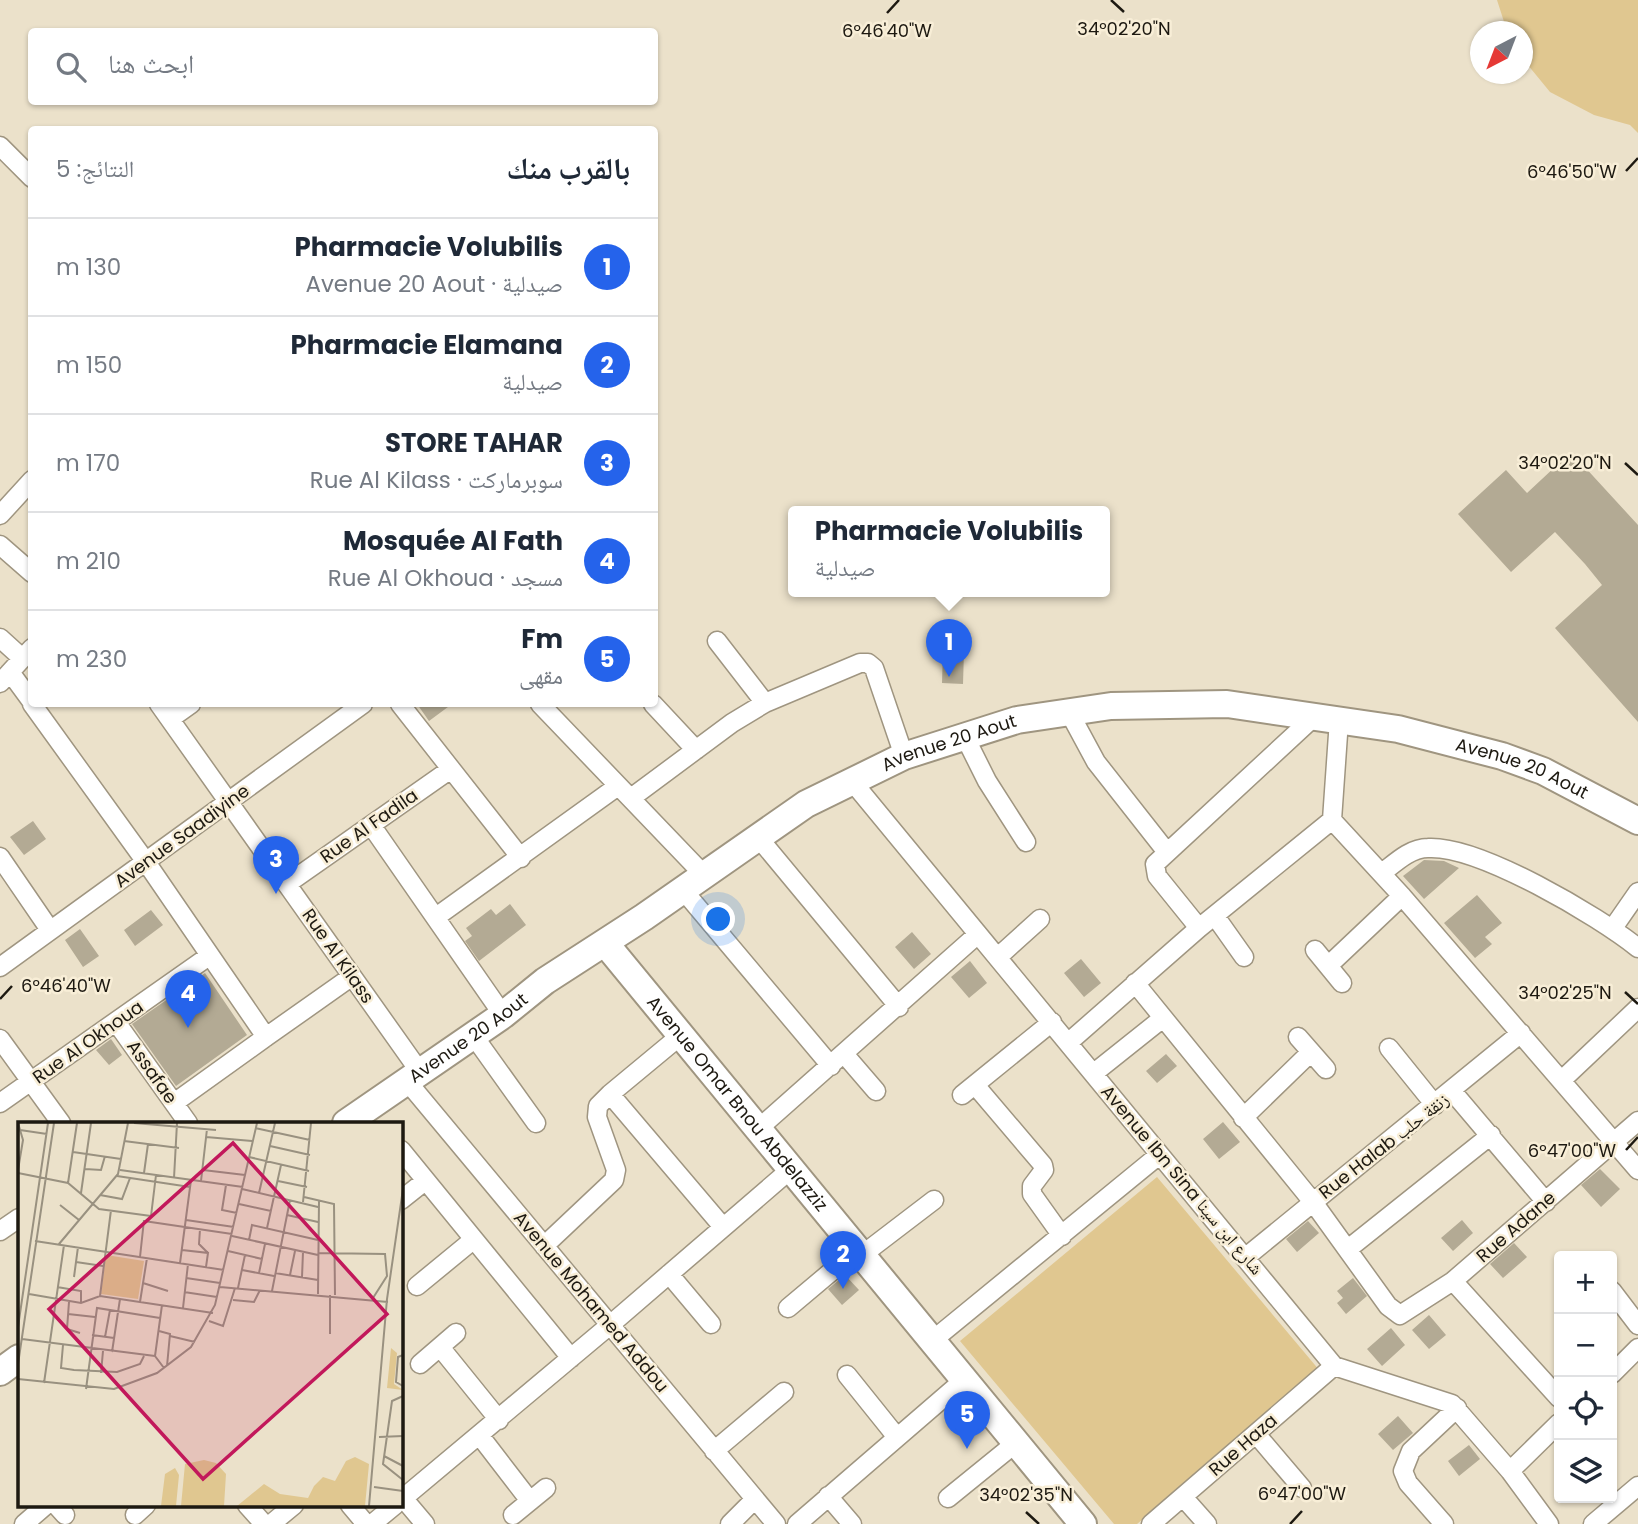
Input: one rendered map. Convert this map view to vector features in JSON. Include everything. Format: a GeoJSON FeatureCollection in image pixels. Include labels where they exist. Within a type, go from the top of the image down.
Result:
{"type":"FeatureCollection","features":[{"type":"Feature","properties":{"kind":"street"},"geometry":{"type":"LineString","coordinates":[[0,146],[28,174]]}},
{"type":"Feature","properties":{"kind":"street"},"geometry":{"type":"LineString","coordinates":[[0,515],[28,484]]}},
{"type":"Feature","properties":{"kind":"street"},"geometry":{"type":"LineString","coordinates":[[0,545],[28,570]]}},
{"type":"Feature","properties":{"kind":"street"},"geometry":{"type":"LineString","coordinates":[[0,638],[27,653],[5,678],[28,699]]}},
{"type":"Feature","properties":{"kind":"street"},"geometry":{"type":"LineString","coordinates":[[717,641],[765,703]]}},
{"type":"Feature","properties":{"kind":"street"},"geometry":{"type":"LineString","coordinates":[[436,917],[521,858],[696,750],[765,703],[860,663],[869,663],[874,668],[904,756]]}},
{"type":"Feature","properties":{"kind":"street","name":"Avenue 20 Aout"},"geometry":{"type":"LineString","coordinates":[[364,1118],[413,1076],[503,1015],[545,981],[606,943],[806,804],[904,756],[1017,720],[1111,706],[1200,703],[1257,706],[1398,729],[1502,756],[1570,783],[1638,821]]}},
{"type":"Feature","properties":{"kind":"street"},"geometry":{"type":"LineString","coordinates":[[35,707],[146,862],[266,1037]]}},
{"type":"Feature","properties":{"kind":"street","name":"Rue Al Kilass"},"geometry":{"type":"LineString","coordinates":[[161,707],[352,976],[413,1076]]}},
{"type":"Feature","properties":{"kind":"street"},"geometry":{"type":"LineString","coordinates":[[170,719],[187,707]]}},
{"type":"Feature","properties":{"kind":"street","name":"Avenue Saadiyine"},"geometry":{"type":"LineString","coordinates":[[0,967],[359,707]]}},
{"type":"Feature","properties":{"kind":"street"},"geometry":{"type":"LineString","coordinates":[[402,707],[521,858]]}},
{"type":"Feature","properties":{"kind":"street"},"geometry":{"type":"LineString","coordinates":[[543,707],[624,792],[838,1060],[876,1091]]}},
{"type":"Feature","properties":{"kind":"street"},"geometry":{"type":"LineString","coordinates":[[656,707],[696,750]]}},
{"type":"Feature","properties":{"kind":"street"},"geometry":{"type":"LineString","coordinates":[[1069,712],[1096,762],[1166,851]]}},
{"type":"Feature","properties":{"kind":"street"},"geometry":{"type":"LineString","coordinates":[[1327,718],[1332,820],[1563,1079],[1613,1143],[1638,1170]]}},
{"type":"Feature","properties":{"kind":"street"},"geometry":{"type":"LineString","coordinates":[[1199,928],[1155,872],[1155,864],[1166,851],[1327,718]]}},
{"type":"Feature","properties":{"kind":"street"},"geometry":{"type":"LineString","coordinates":[[964,735],[987,781],[1026,842]]}},
{"type":"Feature","properties":{"kind":"street","name":"Rue Al Fadila"},"geometry":{"type":"LineString","coordinates":[[287,884],[451,769]]}},
{"type":"Feature","properties":{"kind":"street","name":"Avenue Ibn Sina شارع ابن سينا"},"geometry":{"type":"LineString","coordinates":[[851,780],[1334,1366]]}},
{"type":"Feature","properties":{"kind":"street"},"geometry":{"type":"LineString","coordinates":[[1069,1042],[1199,928],[1332,820]]}},
{"type":"Feature","properties":{"kind":"street"},"geometry":{"type":"LineString","coordinates":[[371,825],[503,1015]]}},
{"type":"Feature","properties":{"kind":"street"},"geometry":{"type":"LineString","coordinates":[[757,836],[899,1007]]}},
{"type":"Feature","properties":{"kind":"street"},"geometry":{"type":"LineString","coordinates":[[1382,873],[1414,851],[1438,848],[1494,866],[1555,894],[1613,928],[1638,948]]}},
{"type":"Feature","properties":{"kind":"street"},"geometry":{"type":"LineString","coordinates":[[0,857],[50,930]]}},
{"type":"Feature","properties":{"kind":"street"},"geometry":{"type":"LineString","coordinates":[[1613,928],[1638,892]]}},
{"type":"Feature","properties":{"kind":"street"},"geometry":{"type":"LineString","coordinates":[[1329,965],[1402,896]]}},
{"type":"Feature","properties":{"kind":"street"},"geometry":{"type":"LineString","coordinates":[[1215,916],[1244,957]]}},
{"type":"Feature","properties":{"kind":"street"},"geometry":{"type":"LineString","coordinates":[[998,957],[1041,919]]}},
{"type":"Feature","properties":{"kind":"street"},"geometry":{"type":"LineString","coordinates":[[758,1129],[899,1007],[978,934]]}},
{"type":"Feature","properties":{"kind":"street","name":"Avenue Omar Bnou Abdelazziz"},"geometry":{"type":"LineString","coordinates":[[606,943],[1083,1524]]}},
{"type":"Feature","properties":{"kind":"street"},"geometry":{"type":"LineString","coordinates":[[1315,950],[1342,983]]}},
{"type":"Feature","properties":{"kind":"street","name":"Rue Al Okhoua"},"geometry":{"type":"LineString","coordinates":[[0,1103],[209,956]]}},
{"type":"Feature","properties":{"kind":"street"},"geometry":{"type":"LineString","coordinates":[[174,1103],[352,976]]}},
{"type":"Feature","properties":{"kind":"street"},"geometry":{"type":"LineString","coordinates":[[1135,983],[1348,1249],[1491,1135]]}},
{"type":"Feature","properties":{"kind":"street"},"geometry":{"type":"LineString","coordinates":[[1563,1079],[1638,1007]]}},
{"type":"Feature","properties":{"kind":"street"},"geometry":{"type":"LineString","coordinates":[[1094,1073],[1163,1018]]}},
{"type":"Feature","properties":{"kind":"street","name":"Assafae"},"geometry":{"type":"LineString","coordinates":[[116,1022],[187,1122]]}},
{"type":"Feature","properties":{"kind":"street"},"geometry":{"type":"LineString","coordinates":[[1052,1022],[969,1090],[1043,1165],[1044,1170],[1031,1191],[1062,1236]]}},
{"type":"Feature","properties":{"kind":"street","name":"Rue Halab زنقة حلب"},"geometry":{"type":"LineString","coordinates":[[1246,1257],[1521,1033]]}},
{"type":"Feature","properties":{"kind":"street"},"geometry":{"type":"LineString","coordinates":[[473,1035],[536,1123]]}},
{"type":"Feature","properties":{"kind":"street"},"geometry":{"type":"LineString","coordinates":[[544,1246],[614,1180],[615,1170],[597,1117],[598,1105],[680,1036]]}},
{"type":"Feature","properties":{"kind":"street"},"geometry":{"type":"LineString","coordinates":[[1298,1037],[1326,1069]]}},
{"type":"Feature","properties":{"kind":"street"},"geometry":{"type":"LineString","coordinates":[[0,1039],[60,1122]]}},
{"type":"Feature","properties":{"kind":"street"},"geometry":{"type":"LineString","coordinates":[[1389,1048],[1435,1105]]}},
{"type":"Feature","properties":{"kind":"street"},"geometry":{"type":"LineString","coordinates":[[1243,1118],[1311,1052]]}},
{"type":"Feature","properties":{"kind":"street","name":"Avenue Mohamed Addou"},"geometry":{"type":"LineString","coordinates":[[413,1076],[544,1246],[776,1524]]}},
{"type":"Feature","properties":{"kind":"street"},"geometry":{"type":"LineString","coordinates":[[1452,1091],[1546,1202]]}},
{"type":"Feature","properties":{"kind":"street"},"geometry":{"type":"LineString","coordinates":[[610,1094],[723,1227]]}},
{"type":"Feature","properties":{"kind":"street","name":"Rue Adane"},"geometry":{"type":"LineString","coordinates":[[1348,1249],[1388,1306],[1394,1312],[1404,1314],[1453,1281],[1638,1121]]}},
{"type":"Feature","properties":{"kind":"street"},"geometry":{"type":"LineString","coordinates":[[402,1151],[571,1358]]}},
{"type":"Feature","properties":{"kind":"street"},"geometry":{"type":"LineString","coordinates":[[933,1340],[1159,1155]]}},
{"type":"Feature","properties":{"kind":"street"},"geometry":{"type":"LineString","coordinates":[[402,1499],[499,1420],[791,1168]]}},
{"type":"Feature","properties":{"kind":"street"},"geometry":{"type":"LineString","coordinates":[[402,1199],[425,1181]]}},
{"type":"Feature","properties":{"kind":"street"},"geometry":{"type":"LineString","coordinates":[[788,1308],[934,1200]]}},
{"type":"Feature","properties":{"kind":"street"},"geometry":{"type":"LineString","coordinates":[[0,1231],[18,1219]]}},
{"type":"Feature","properties":{"kind":"street"},"geometry":{"type":"LineString","coordinates":[[417,1286],[473,1240]]}},
{"type":"Feature","properties":{"kind":"street"},"geometry":{"type":"LineString","coordinates":[[669,1274],[711,1324]]}},
{"type":"Feature","properties":{"kind":"street"},"geometry":{"type":"LineString","coordinates":[[1453,1281],[1554,1392]]}},
{"type":"Feature","properties":{"kind":"street"},"geometry":{"type":"LineString","coordinates":[[1617,1298],[1638,1325]]}},
{"type":"Feature","properties":{"kind":"street"},"geometry":{"type":"LineString","coordinates":[[420,1364],[456,1333]]}},
{"type":"Feature","properties":{"kind":"street"},"geometry":{"type":"LineString","coordinates":[[440,1347],[499,1420]]}},
{"type":"Feature","properties":{"kind":"street"},"geometry":{"type":"LineString","coordinates":[[1617,1369],[1638,1348]]}},
{"type":"Feature","properties":{"kind":"street"},"geometry":{"type":"LineString","coordinates":[[1334,1366],[1434,1396],[1457,1408],[1510,1471],[1549,1524]]}},
{"type":"Feature","properties":{"kind":"street","name":"Rue Haza"},"geometry":{"type":"LineString","coordinates":[[1151,1524],[1334,1366]]}},
{"type":"Feature","properties":{"kind":"street"},"geometry":{"type":"LineString","coordinates":[[847,1375],[896,1436]]}},
{"type":"Feature","properties":{"kind":"street"},"geometry":{"type":"LineString","coordinates":[[797,1524],[965,1379]]}},
{"type":"Feature","properties":{"kind":"street"},"geometry":{"type":"LineString","coordinates":[[714,1451],[784,1392]]}},
{"type":"Feature","properties":{"kind":"street"},"geometry":{"type":"LineString","coordinates":[[1444,1524],[1408,1483],[1403,1471],[1410,1451],[1457,1408]]}},
{"type":"Feature","properties":{"kind":"street"},"geometry":{"type":"LineString","coordinates":[[1510,1471],[1554,1428]]}},
{"type":"Feature","properties":{"kind":"street"},"geometry":{"type":"LineString","coordinates":[[1256,1434],[1302,1488]]}},
{"type":"Feature","properties":{"kind":"street"},"geometry":{"type":"LineString","coordinates":[[480,1436],[530,1501]]}},
{"type":"Feature","properties":{"kind":"street"},"geometry":{"type":"LineString","coordinates":[[948,1498],[1017,1443]]}},
{"type":"Feature","properties":{"kind":"street"},"geometry":{"type":"LineString","coordinates":[[1593,1524],[1638,1486]]}},
{"type":"Feature","properties":{"kind":"street"},"geometry":{"type":"LineString","coordinates":[[513,1515],[546,1488]]}},
{"type":"Feature","properties":{"kind":"street"},"geometry":{"type":"LineString","coordinates":[[828,1496],[852,1524]]}},
{"type":"Feature","properties":{"kind":"street"},"geometry":{"type":"LineString","coordinates":[[1183,1497],[1207,1524]]}},
{"type":"Feature","properties":{"kind":"street"},"geometry":{"type":"LineString","coordinates":[[730,1524],[754,1500]]}},
{"type":"Feature","properties":{"kind":"street"},"geometry":{"type":"LineString","coordinates":[[402,1503],[425,1524]]}},
{"type":"Feature","properties":{"kind":"street"},"geometry":{"type":"LineString","coordinates":[[24,1524],[45,1506]]}},
{"type":"Feature","properties":{"kind":"street"},"geometry":{"type":"LineString","coordinates":[[248,1506],[264,1524]]}},
{"type":"Feature","properties":{"kind":"street"},"geometry":{"type":"LineString","coordinates":[[271,1524],[293,1506]]}},
{"type":"Feature","properties":{"kind":"street"},"geometry":{"type":"LineString","coordinates":[[350,1506],[366,1524]]}},
{"type":"Feature","properties":{"kind":"street"},"geometry":{"type":"LineString","coordinates":[[372,1524],[394,1506]]}},
{"type":"Feature","properties":{"kind":"shaded area"},"geometry":{"type":"Polygon","coordinates":[[[1497,0],[1638,0],[1638,133],[1630,125],[1594,115],[1550,92],[1533,71],[1533,21],[1504,21],[1497,0]]]}},
{"type":"Feature","properties":{"kind":"shaded area"},"geometry":{"type":"Polygon","coordinates":[[[1157,1177],[1320,1371],[1137,1524],[1114,1524],[960,1341],[1157,1177]]]}},
{"type":"Feature","properties":{"kind":"building"},"geometry":{"type":"Polygon","coordinates":[[[1571,452],[1638,525],[1638,722],[1555,628],[1602,585],[1585,564],[1555,532],[1511,572],[1458,514],[1506,470],[1527,493],[1571,452]]]}},
{"type":"Feature","properties":{"kind":"building"},"geometry":{"type":"Polygon","coordinates":[[[943,650],[964,651],[963,684],[942,683],[943,650]]]}},
{"type":"Feature","properties":{"kind":"building"},"geometry":{"type":"Polygon","coordinates":[[[419,707],[448,707],[429,721],[419,707]]]}},
{"type":"Feature","properties":{"kind":"building"},"geometry":{"type":"Polygon","coordinates":[[[33,821],[46,839],[24,855],[10,837],[33,821]]]}},
{"type":"Feature","properties":{"kind":"building"},"geometry":{"type":"Polygon","coordinates":[[[1424,860],[1444,861],[1459,868],[1424,899],[1403,876],[1424,860]]]}},
{"type":"Feature","properties":{"kind":"building"},"geometry":{"type":"Polygon","coordinates":[[[1477,895],[1502,923],[1485,937],[1492,944],[1475,958],[1444,923],[1477,895]]]}},
{"type":"Feature","properties":{"kind":"building"},"geometry":{"type":"Polygon","coordinates":[[[510,904],[526,925],[479,961],[465,941],[472,936],[466,928],[491,909],[496,915],[510,904]]]}},
{"type":"Feature","properties":{"kind":"building"},"geometry":{"type":"Polygon","coordinates":[[[151,910],[163,925],[135,946],[124,930],[151,910]]]}},
{"type":"Feature","properties":{"kind":"building"},"geometry":{"type":"Polygon","coordinates":[[[80,929],[99,956],[83,967],[65,940],[80,929]]]}},
{"type":"Feature","properties":{"kind":"building"},"geometry":{"type":"Polygon","coordinates":[[[912,932],[931,954],[914,969],[895,947],[912,932]]]}},
{"type":"Feature","properties":{"kind":"building"},"geometry":{"type":"Polygon","coordinates":[[[1081,959],[1101,983],[1084,997],[1064,973],[1081,959]]]}},
{"type":"Feature","properties":{"kind":"building"},"geometry":{"type":"Polygon","coordinates":[[[970,961],[987,983],[969,998],[951,977],[970,961]]]}},
{"type":"Feature","properties":{"kind":"building"},"geometry":{"type":"Polygon","coordinates":[[[205,973],[247,1035],[176,1086],[132,1024],[205,973]]]}},
{"type":"Feature","properties":{"kind":"building"},"geometry":{"type":"Polygon","coordinates":[[[111,1039],[122,1055],[109,1065],[96,1050],[111,1039]]]}},
{"type":"Feature","properties":{"kind":"building"},"geometry":{"type":"Polygon","coordinates":[[[1166,1054],[1177,1066],[1157,1083],[1146,1071],[1166,1054]]]}},
{"type":"Feature","properties":{"kind":"building"},"geometry":{"type":"Polygon","coordinates":[[[1223,1122],[1240,1142],[1219,1159],[1203,1139],[1223,1122]]]}},
{"type":"Feature","properties":{"kind":"building"},"geometry":{"type":"Polygon","coordinates":[[[1600,1169],[1620,1189],[1601,1207],[1581,1185],[1600,1169]]]}},
{"type":"Feature","properties":{"kind":"building"},"geometry":{"type":"Polygon","coordinates":[[[1462,1220],[1473,1233],[1453,1251],[1441,1238],[1462,1220]]]}},
{"type":"Feature","properties":{"kind":"building"},"geometry":{"type":"Polygon","coordinates":[[[1308,1221],[1319,1233],[1297,1252],[1286,1239],[1308,1221]]]}},
{"type":"Feature","properties":{"kind":"building"},"geometry":{"type":"Polygon","coordinates":[[[1514,1243],[1527,1257],[1503,1278],[1490,1264],[1514,1243]]]}},
{"type":"Feature","properties":{"kind":"building"},"geometry":{"type":"Polygon","coordinates":[[[845,1275],[859,1290],[842,1305],[828,1289],[845,1275]]]}},
{"type":"Feature","properties":{"kind":"building"},"geometry":{"type":"Polygon","coordinates":[[[1353,1278],[1367,1296],[1346,1314],[1337,1303],[1343,1298],[1337,1291],[1353,1278]]]}},
{"type":"Feature","properties":{"kind":"building"},"geometry":{"type":"Polygon","coordinates":[[[1429,1315],[1446,1335],[1429,1349],[1412,1330],[1429,1315]]]}},
{"type":"Feature","properties":{"kind":"building"},"geometry":{"type":"Polygon","coordinates":[[[1391,1328],[1405,1345],[1382,1366],[1367,1349],[1391,1328]]]}},
{"type":"Feature","properties":{"kind":"building"},"geometry":{"type":"Polygon","coordinates":[[[1398,1416],[1413,1433],[1393,1450],[1378,1434],[1398,1416]]]}},
{"type":"Feature","properties":{"kind":"building"},"geometry":{"type":"Polygon","coordinates":[[[1469,1445],[1480,1459],[1459,1476],[1448,1461],[1469,1445]]]}},
{"type":"Feature","properties":{"kind":"place","name":"Pharmacie Volubilis"},"geometry":{"type":"Point","coordinates":[949,677]}},
{"type":"Feature","properties":{"kind":"place","name":"STORE TAHAR"},"geometry":{"type":"Point","coordinates":[276,894]}},
{"type":"Feature","properties":{"kind":"place","name":"Mosquée Al Fath"},"geometry":{"type":"Point","coordinates":[188,1028]}},
{"type":"Feature","properties":{"kind":"place","name":"Pharmacie Elamana"},"geometry":{"type":"Point","coordinates":[843,1289]}},
{"type":"Feature","properties":{"kind":"place","name":"Fm"},"geometry":{"type":"Point","coordinates":[967,1449]}}]}
